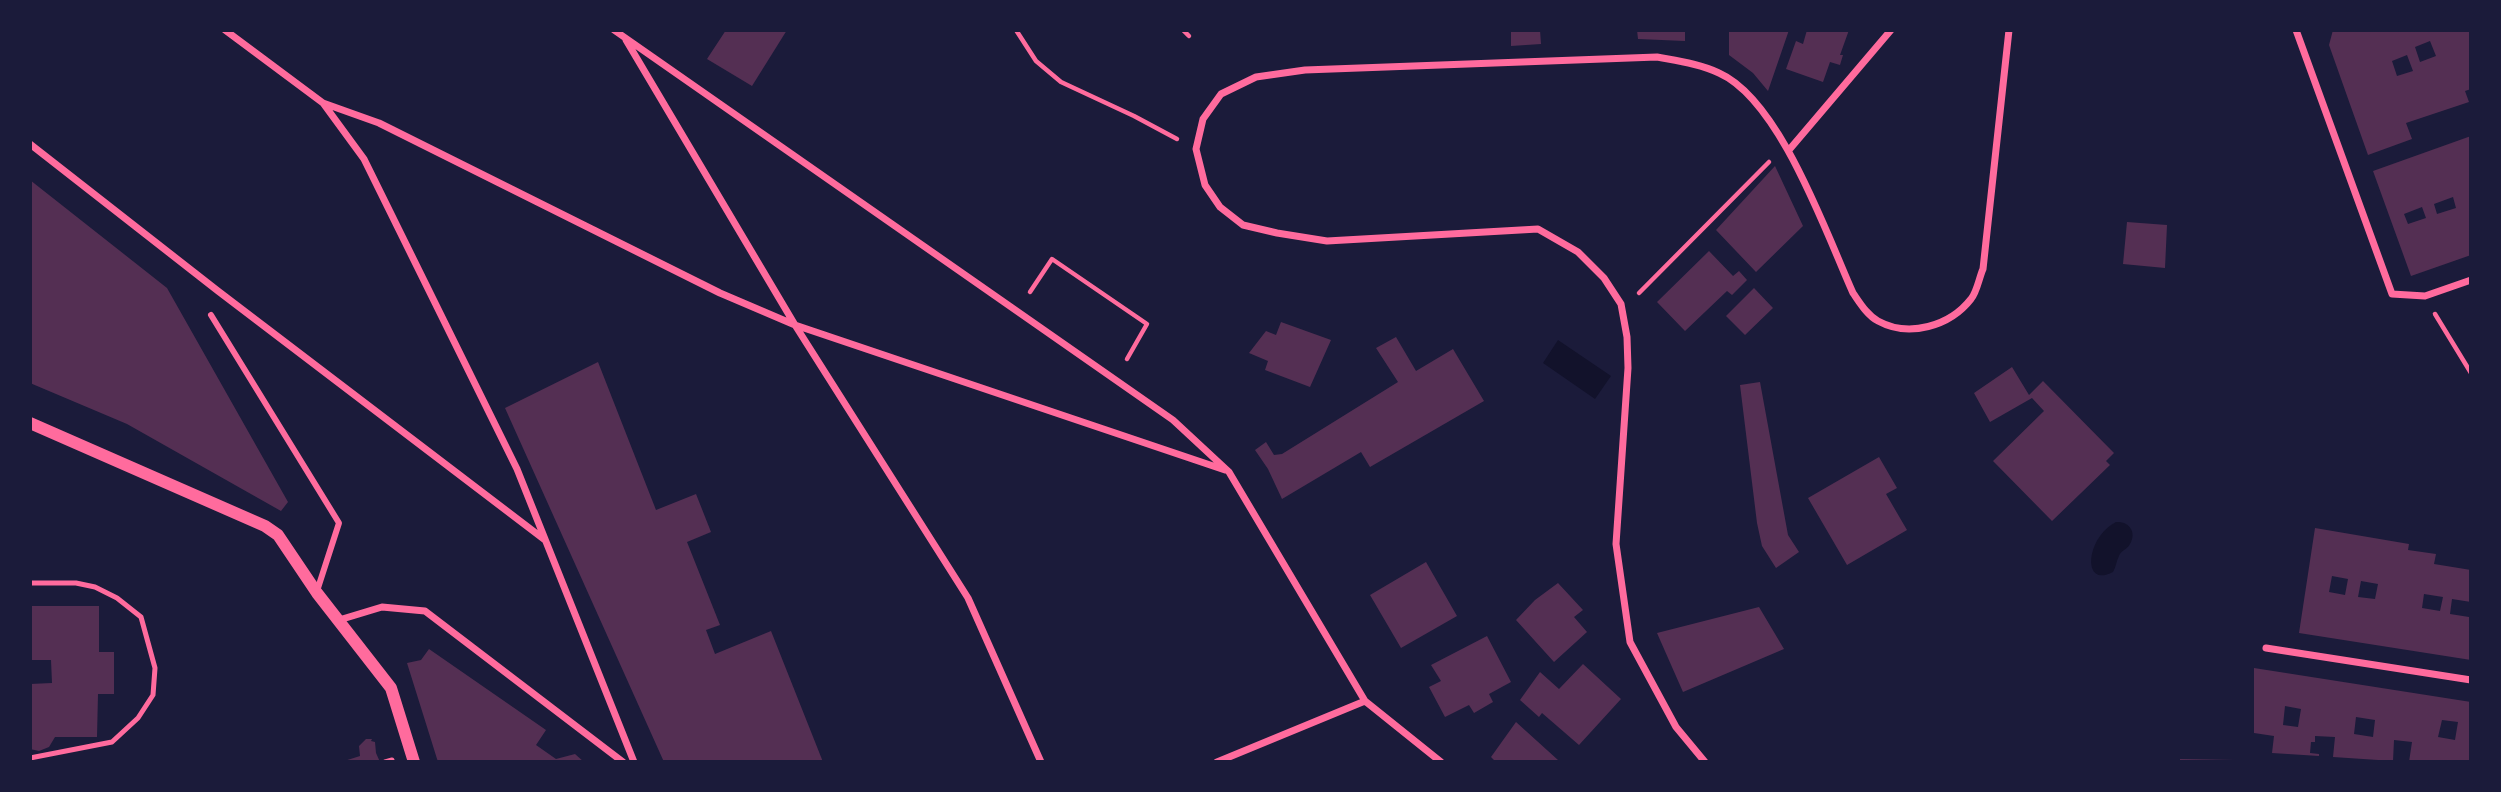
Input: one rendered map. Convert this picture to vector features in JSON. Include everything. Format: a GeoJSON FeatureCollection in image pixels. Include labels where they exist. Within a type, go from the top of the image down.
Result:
{"type":"FeatureCollection","features":[{"type":"Feature","properties":{"kind":"street"},"geometry":{"type":"LineString","coordinates":[[225,30],[323,103],[379,123],[720,293],[795,325],[1229,472]]}},
{"type":"Feature","properties":{"kind":"street"},"geometry":{"type":"LineString","coordinates":[[614,30],[1173,420],[1229,472],[1365,701],[1441,762]]}},
{"type":"Feature","properties":{"kind":"street"},"geometry":{"type":"LineString","coordinates":[[1789,150],[1891,30]]}},
{"type":"Feature","properties":{"kind":"street"},"geometry":{"type":"LineString","coordinates":[[1705,762],[1676,727],[1630,642],[1616,544],[1628,368],[1627,337],[1621,304],[1604,278],[1578,252],[1538,229],[1327,241],[1243,225],[1220,207],[1205,185],[1196,149],[1203,119],[1221,94],[1256,77],[1305,70],[1657,57],[1692,64],[1721,73],[1744,89],[1758,104],[1789,150],[1853,293],[1868,314],[1893,327],[1933,327],[1952,316],[1973,298],[1983,269],[2009,30]]}},
{"type":"Feature","properties":{"kind":"street"},"geometry":{"type":"LineString","coordinates":[[2296,30],[2392,294],[2425,296],[2471,279]]}},
{"type":"Feature","properties":{"kind":"street"},"geometry":{"type":"LineString","coordinates":[[624,36],[795,325],[968,598],[1041,762]]}},
{"type":"Feature","properties":{"kind":"street"},"geometry":{"type":"LineString","coordinates":[[323,103],[364,159],[517,469],[634,762]]}},
{"type":"Feature","properties":{"kind":"street"},"geometry":{"type":"LineString","coordinates":[[30,144],[545,540]]}},
{"type":"Feature","properties":{"kind":"street"},"geometry":{"type":"LineString","coordinates":[[211,315],[339,523],[317,593]]}},
{"type":"Feature","properties":{"kind":"street"},"geometry":{"type":"LineString","coordinates":[[30,423],[265,526],[278,536],[317,593],[391,688],[414,762]]}},
{"type":"Feature","properties":{"kind":"street"},"geometry":{"type":"LineString","coordinates":[[339,620],[382,607],[425,611],[623,762]]}},
{"type":"Feature","properties":{"kind":"street"},"geometry":{"type":"LineString","coordinates":[[2266,648],[2471,680]]}},
{"type":"Feature","properties":{"kind":"street"},"geometry":{"type":"LineString","coordinates":[[1217,762],[1365,701]]}},
{"type":"Feature","properties":{"kind":"lane"},"geometry":{"type":"LineString","coordinates":[[30,583],[76,583],[95,587],[117,598],[141,617],[155,668],[153,695],[138,718],[112,742],[30,758]]}},
{"type":"Feature","properties":{"kind":"lane"},"geometry":{"type":"LineString","coordinates":[[384,762],[392,760]]}},
{"type":"Feature","properties":{"kind":"path"},"geometry":{"type":"LineString","coordinates":[[1016,30],[1036,61],[1061,82],[1196,149]]}},
{"type":"Feature","properties":{"kind":"path"},"geometry":{"type":"LineString","coordinates":[[1183,30],[1189,36]]}},
{"type":"Feature","properties":{"kind":"path"},"geometry":{"type":"LineString","coordinates":[[1638,294],[1775,156]]}},
{"type":"Feature","properties":{"kind":"path"},"geometry":{"type":"LineString","coordinates":[[1028,295],[1052,259],[1147,324],[1127,359]]}},
{"type":"Feature","properties":{"kind":"path"},"geometry":{"type":"LineString","coordinates":[[2430,304],[2471,373]]}},
{"type":"Feature","properties":{"kind":"shaded area"},"geometry":{"type":"Polygon","coordinates":[[[1558,340],[1611,376],[1595,399],[1543,363],[1558,340]]]}},
{"type":"Feature","properties":{"kind":"shaded area"},"geometry":{"type":"Polygon","coordinates":[[[2116,522],[2128,525],[2133,535],[2132,540],[2120,554],[2113,572],[2103,575],[2096,573],[2092,568],[2093,549],[2106,529],[2116,522]]]}},
{"type":"Feature","properties":{"kind":"building"},"geometry":{"type":"Polygon","coordinates":[[[726,30],[787,30],[752,86],[707,59],[726,30]]]}},
{"type":"Feature","properties":{"kind":"building"},"geometry":{"type":"Polygon","coordinates":[[[1511,30],[1540,30],[1541,44],[1511,46],[1511,30]]]}},
{"type":"Feature","properties":{"kind":"building"},"geometry":{"type":"Polygon","coordinates":[[[1637,30],[1685,30],[1685,41],[1638,39],[1637,30]]]}},
{"type":"Feature","properties":{"kind":"building"},"geometry":{"type":"Polygon","coordinates":[[[1729,30],[1789,30],[1768,91],[1753,73],[1729,55],[1729,30]]]}},
{"type":"Feature","properties":{"kind":"building"},"geometry":{"type":"Polygon","coordinates":[[[1807,30],[1849,30],[1840,55],[1843,55],[1840,65],[1830,62],[1823,82],[1786,69],[1796,41],[1803,44],[1807,30]]]}},
{"type":"Feature","properties":{"kind":"building"},"geometry":{"type":"Polygon","coordinates":[[[2333,30],[2471,30],[2471,89],[2465,91],[2469,102],[2406,123],[2412,139],[2368,155],[2329,45],[2333,30]],[[2430,41],[2415,47],[2420,62],[2436,56],[2430,41]],[[2407,55],[2392,61],[2397,76],[2413,71],[2407,55]]]}},
{"type":"Feature","properties":{"kind":"building"},"geometry":{"type":"Polygon","coordinates":[[[2471,136],[2471,255],[2411,276],[2373,171],[2471,136]],[[2453,197],[2434,204],[2437,214],[2456,208],[2453,197]],[[2422,207],[2404,214],[2408,224],[2426,218],[2422,207]]]}},
{"type":"Feature","properties":{"kind":"building"},"geometry":{"type":"Polygon","coordinates":[[[1775,166],[1803,226],[1756,272],[1716,230],[1775,166]]]}},
{"type":"Feature","properties":{"kind":"building"},"geometry":{"type":"Polygon","coordinates":[[[30,180],[167,288],[288,502],[281,511],[127,424],[30,383],[30,180]]]}},
{"type":"Feature","properties":{"kind":"building"},"geometry":{"type":"Polygon","coordinates":[[[2127,222],[2167,225],[2165,268],[2123,264],[2127,222]]]}},
{"type":"Feature","properties":{"kind":"building"},"geometry":{"type":"Polygon","coordinates":[[[1709,251],[1733,276],[1739,271],[1747,280],[1732,295],[1727,291],[1685,331],[1657,302],[1709,251]]]}},
{"type":"Feature","properties":{"kind":"building"},"geometry":{"type":"Polygon","coordinates":[[[1754,288],[1773,308],[1745,335],[1726,316],[1754,288]]]}},
{"type":"Feature","properties":{"kind":"building"},"geometry":{"type":"Polygon","coordinates":[[[1281,322],[1331,340],[1310,387],[1265,370],[1268,361],[1249,353],[1266,331],[1276,335],[1281,322]]]}},
{"type":"Feature","properties":{"kind":"building"},"geometry":{"type":"Polygon","coordinates":[[[1396,337],[1416,371],[1453,349],[1484,401],[1370,467],[1361,452],[1282,499],[1268,469],[1255,450],[1266,442],[1274,455],[1282,454],[1398,382],[1376,348],[1396,337]]]}},
{"type":"Feature","properties":{"kind":"building"},"geometry":{"type":"Polygon","coordinates":[[[598,362],[656,510],[696,494],[711,532],[687,542],[720,625],[706,630],[715,654],[771,631],[823,762],[664,762],[505,408],[598,362]]]}},
{"type":"Feature","properties":{"kind":"building"},"geometry":{"type":"Polygon","coordinates":[[[2012,367],[2029,395],[2043,381],[2114,453],[2106,461],[2110,465],[2052,521],[1993,461],[2044,411],[2032,398],[1990,422],[1974,393],[2012,367]]]}},
{"type":"Feature","properties":{"kind":"building"},"geometry":{"type":"Polygon","coordinates":[[[1760,382],[1788,535],[1799,552],[1776,568],[1762,546],[1757,523],[1740,385],[1760,382]]]}},
{"type":"Feature","properties":{"kind":"building"},"geometry":{"type":"Polygon","coordinates":[[[1879,457],[1897,488],[1886,494],[1907,530],[1847,565],[1808,498],[1879,457]]]}},
{"type":"Feature","properties":{"kind":"building"},"geometry":{"type":"Polygon","coordinates":[[[2315,528],[2409,544],[2408,550],[2436,554],[2434,564],[2471,570],[2471,602],[2452,599],[2450,614],[2469,617],[2471,611],[2471,660],[2299,633],[2315,528]],[[2332,576],[2329,592],[2345,595],[2348,579],[2332,576]],[[2361,581],[2358,597],[2375,599],[2378,584],[2361,581]],[[2424,594],[2422,608],[2440,611],[2443,597],[2424,594]]]}},
{"type":"Feature","properties":{"kind":"building"},"geometry":{"type":"Polygon","coordinates":[[[1426,562],[1457,616],[1401,648],[1370,595],[1426,562]]]}},
{"type":"Feature","properties":{"kind":"building"},"geometry":{"type":"Polygon","coordinates":[[[1558,583],[1583,610],[1574,617],[1587,632],[1554,662],[1516,620],[1535,600],[1558,583]]]}},
{"type":"Feature","properties":{"kind":"building"},"geometry":{"type":"Polygon","coordinates":[[[30,606],[99,606],[99,652],[114,652],[114,694],[98,694],[97,737],[55,737],[49,747],[39,751],[30,749],[30,684],[52,683],[51,660],[30,660],[30,606]]]}},
{"type":"Feature","properties":{"kind":"building"},"geometry":{"type":"Polygon","coordinates":[[[1759,607],[1784,649],[1683,692],[1657,633],[1759,607]]]}},
{"type":"Feature","properties":{"kind":"building"},"geometry":{"type":"Polygon","coordinates":[[[1487,636],[1511,682],[1489,694],[1493,702],[1474,713],[1469,705],[1445,717],[1429,687],[1441,681],[1431,665],[1487,636]]]}},
{"type":"Feature","properties":{"kind":"building"},"geometry":{"type":"Polygon","coordinates":[[[429,649],[546,730],[536,745],[556,759],[575,754],[584,762],[438,762],[407,663],[421,660],[429,649]]]}},
{"type":"Feature","properties":{"kind":"building"},"geometry":{"type":"Polygon","coordinates":[[[1583,664],[1621,699],[1579,745],[1542,713],[1539,717],[1520,700],[1540,672],[1559,689],[1583,664]]]}},
{"type":"Feature","properties":{"kind":"building"},"geometry":{"type":"Polygon","coordinates":[[[2254,668],[2471,702],[2471,762],[2409,762],[2412,742],[2394,740],[2393,761],[2333,757],[2335,737],[2315,736],[2315,742],[2311,742],[2310,753],[2319,756],[2272,753],[2274,736],[2254,733],[2254,668]],[[2285,706],[2283,725],[2298,727],[2301,709],[2285,706]],[[2356,717],[2354,734],[2373,737],[2375,720],[2356,717]],[[2442,720],[2438,737],[2455,740],[2458,722],[2442,720]]]}},
{"type":"Feature","properties":{"kind":"building"},"geometry":{"type":"Polygon","coordinates":[[[1516,722],[1558,760],[1496,762],[1491,757],[1516,722]]]}},
{"type":"Feature","properties":{"kind":"building"},"geometry":{"type":"Polygon","coordinates":[[[366,739],[375,742],[380,762],[341,762],[360,756],[359,746],[366,739]]]}},
{"type":"Feature","properties":{"kind":"building"},"geometry":{"type":"Polygon","coordinates":[[[2180,759],[2235,760],[2235,762],[2180,762],[2180,759]]]}}]}
